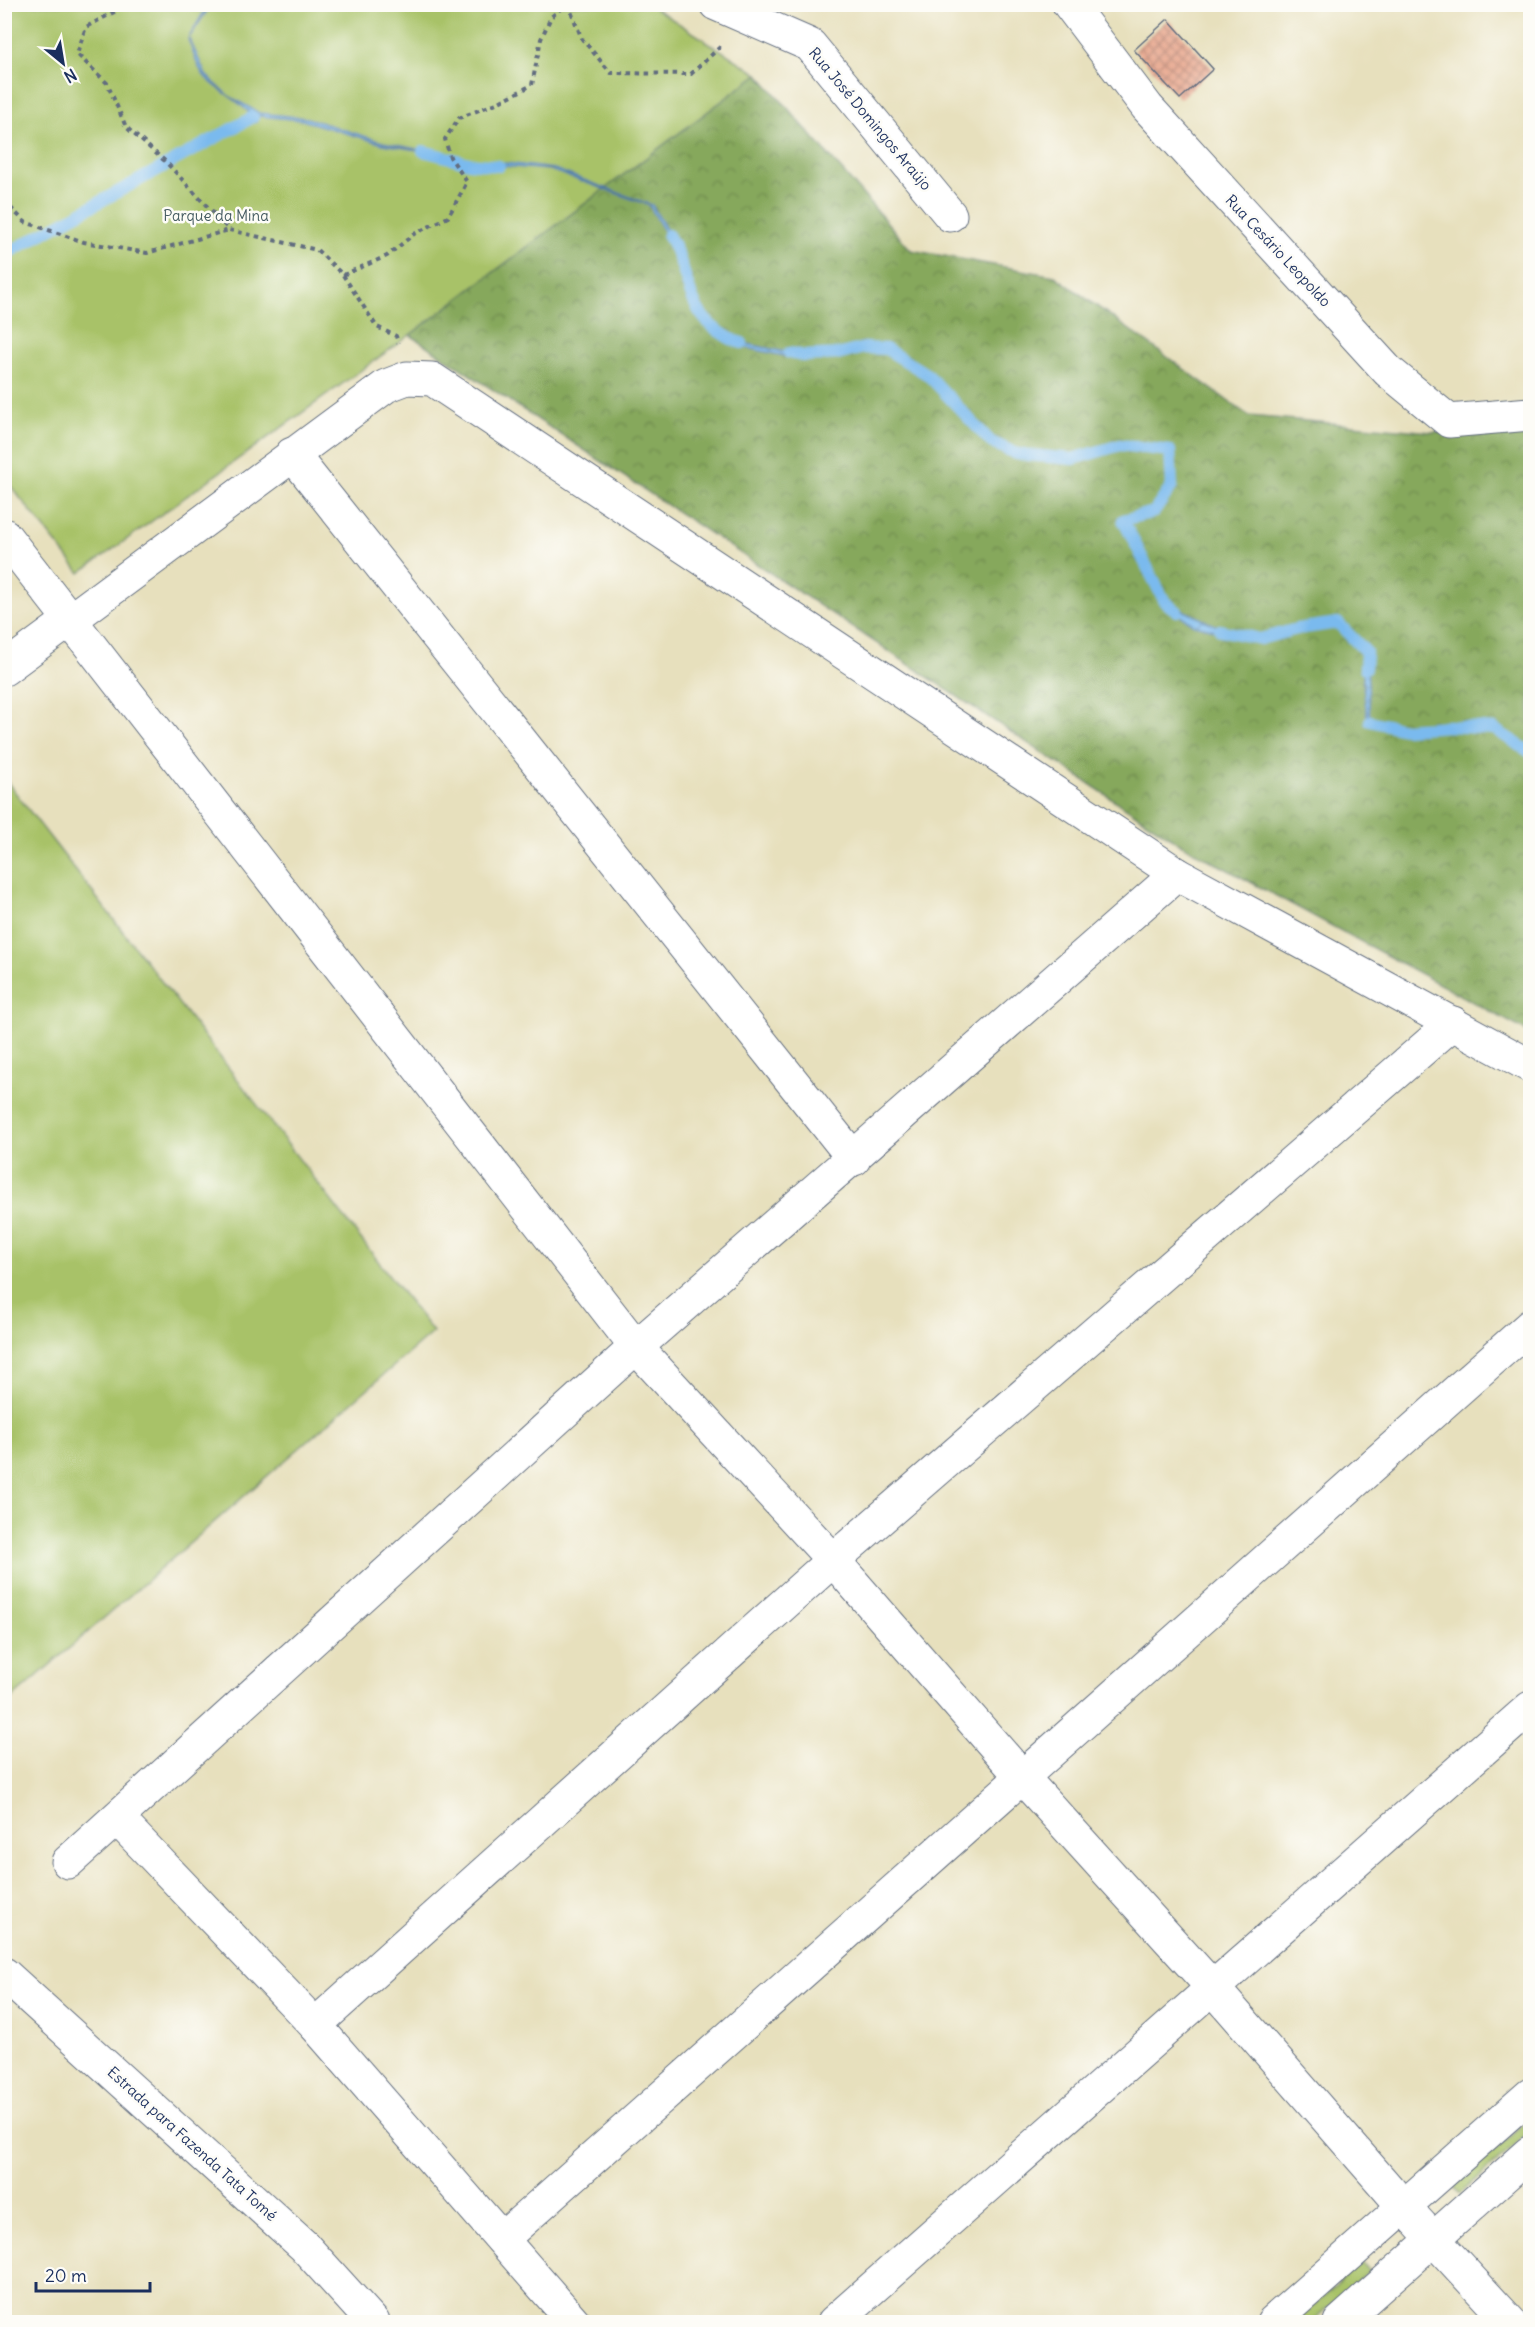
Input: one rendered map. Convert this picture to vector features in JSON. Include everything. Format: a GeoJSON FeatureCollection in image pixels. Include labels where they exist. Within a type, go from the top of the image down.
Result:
{"type":"FeatureCollection","features":[{"type":"Feature","properties":{"kind":"street","name":"Rua José Domingos Araújo"},"geometry":{"type":"LineString","coordinates":[[716,4],[810,45],[950,215]]}},
{"type":"Feature","properties":{"kind":"street","name":"Rua Cesário Leopoldo"},"geometry":{"type":"LineString","coordinates":[[1069,4],[1147,107],[1388,371],[1449,421],[1530,414]]}},
{"type":"Feature","properties":{"kind":"street"},"geometry":{"type":"LineString","coordinates":[[4,669],[386,386],[407,378],[432,379],[1177,874],[1530,1066]]}},
{"type":"Feature","properties":{"kind":"street"},"geometry":{"type":"LineString","coordinates":[[292,454],[854,1159]]}},
{"type":"Feature","properties":{"kind":"street"},"geometry":{"type":"LineString","coordinates":[[4,535],[636,1347],[833,1560],[1021,1776],[1213,1988],[1404,2207],[1510,2322]]}},
{"type":"Feature","properties":{"kind":"street"},"geometry":{"type":"LineString","coordinates":[[68,1862],[636,1347],[854,1159],[1177,874]]}},
{"type":"Feature","properties":{"kind":"street"},"geometry":{"type":"LineString","coordinates":[[315,2025],[833,1560],[1452,1023]]}},
{"type":"Feature","properties":{"kind":"street"},"geometry":{"type":"LineString","coordinates":[[502,2239],[1530,1326]]}},
{"type":"Feature","properties":{"kind":"street"},"geometry":{"type":"LineString","coordinates":[[834,2322],[1530,1708]]}},
{"type":"Feature","properties":{"kind":"street"},"geometry":{"type":"LineString","coordinates":[[118,1819],[315,2025],[574,2322]]}},
{"type":"Feature","properties":{"kind":"street","name":"Estrada para Fazenda Tata Tomé"},"geometry":{"type":"LineString","coordinates":[[4,1974],[304,2246],[372,2322]]}},
{"type":"Feature","properties":{"kind":"street"},"geometry":{"type":"LineString","coordinates":[[1273,2322],[1530,2095]]}},
{"type":"Feature","properties":{"kind":"street"},"geometry":{"type":"LineString","coordinates":[[1340,2322],[1530,2153]]}},
{"type":"Feature","properties":{"kind":"path"},"geometry":{"type":"LineString","coordinates":[[119,4],[116,11],[86,27],[77,54],[107,83],[126,127],[166,162],[229,230]]}},
{"type":"Feature","properties":{"kind":"path"},"geometry":{"type":"LineString","coordinates":[[343,275],[387,256],[414,234],[448,217],[467,182],[450,157],[445,140],[459,118],[532,84],[544,32],[551,17],[567,4],[582,39],[611,73],[692,74],[748,19]]}},
{"type":"Feature","properties":{"kind":"path"},"geometry":{"type":"LineString","coordinates":[[4,201],[25,222],[84,242],[147,253],[229,230],[316,250],[343,275],[377,327],[396,336],[407,378]]}},
{"type":"Feature","properties":{"kind":"green space","name":"Parque da Mina"},"geometry":{"type":"Polygon","coordinates":[[[4,5],[650,5],[758,74],[410,335],[80,573],[5,479],[4,5]]]}},
{"type":"Feature","properties":{"kind":"green space"},"geometry":{"type":"Polygon","coordinates":[[[758,74],[911,250],[1055,276],[1249,416],[1432,432],[1530,423],[1530,1033],[1182,845],[410,335],[758,74]]]}},
{"type":"Feature","properties":{"kind":"green space"},"geometry":{"type":"Polygon","coordinates":[[[4,778],[433,1332],[5,1704],[4,1704],[4,778]]]}},
{"type":"Feature","properties":{"kind":"green space"},"geometry":{"type":"Polygon","coordinates":[[[1530,2118],[1530,2132],[1460,2194],[1454,2187],[1530,2118]]]}},
{"type":"Feature","properties":{"kind":"green space"},"geometry":{"type":"Polygon","coordinates":[[[1361,2263],[1369,2271],[1312,2322],[1295,2322],[1361,2263]]]}},
{"type":"Feature","properties":{"kind":"water"},"geometry":{"type":"Polygon","coordinates":[[[208,5],[211,5],[189,38],[206,75],[228,95],[203,74],[188,39],[208,5]]]}},
{"type":"Feature","properties":{"kind":"water"},"geometry":{"type":"Polygon","coordinates":[[[230,97],[259,113],[307,118],[383,142],[455,157],[554,169],[652,205],[677,248],[692,299],[704,321],[733,341],[804,356],[841,354],[864,348],[886,349],[928,375],[991,442],[1017,454],[1073,459],[1120,445],[1170,451],[1172,486],[1154,512],[1123,521],[1165,602],[1230,632],[1260,639],[1297,629],[1338,623],[1366,652],[1370,722],[1404,729],[1449,726],[1494,729],[1530,753],[1530,757],[1491,732],[1449,728],[1403,731],[1368,723],[1363,683],[1364,654],[1346,634],[1335,628],[1324,628],[1260,641],[1195,625],[1159,601],[1120,518],[1152,510],[1167,485],[1166,455],[1119,448],[1069,461],[1004,454],[985,440],[927,377],[884,351],[863,352],[835,358],[789,357],[739,346],[724,339],[700,318],[687,293],[674,249],[649,205],[550,170],[469,163],[439,154],[383,144],[302,120],[259,116],[256,122],[245,124],[5,257],[253,117],[230,97]]]}},
{"type":"Feature","properties":{"kind":"building"},"geometry":{"type":"Polygon","coordinates":[[[1168,19],[1213,69],[1180,99],[1134,50],[1168,19]]]}},
{"type":"Feature","properties":{"kind":"waterway"},"geometry":{"type":"LineString","coordinates":[[4,255],[253,117]]}},
{"type":"Feature","properties":{"kind":"waterway"},"geometry":{"type":"LineString","coordinates":[[423,151],[469,163],[499,166]]}},
{"type":"Feature","properties":{"kind":"waterway"},"geometry":{"type":"LineString","coordinates":[[668,235],[675,247],[698,310],[717,330],[732,340],[742,343]]}},
{"type":"Feature","properties":{"kind":"waterway"},"geometry":{"type":"LineString","coordinates":[[789,353],[804,356],[841,354],[864,348],[886,349],[928,375],[991,442],[1017,454],[1073,459],[1120,445],[1170,451],[1172,486],[1154,512],[1123,520],[1165,602],[1177,611]]}},
{"type":"Feature","properties":{"kind":"waterway"},"geometry":{"type":"LineString","coordinates":[[1220,630],[1260,639],[1297,629],[1338,623],[1366,652],[1365,668]]}},
{"type":"Feature","properties":{"kind":"waterway"},"geometry":{"type":"LineString","coordinates":[[1370,721],[1404,729],[1449,726],[1494,729],[1530,752]]}}]}
